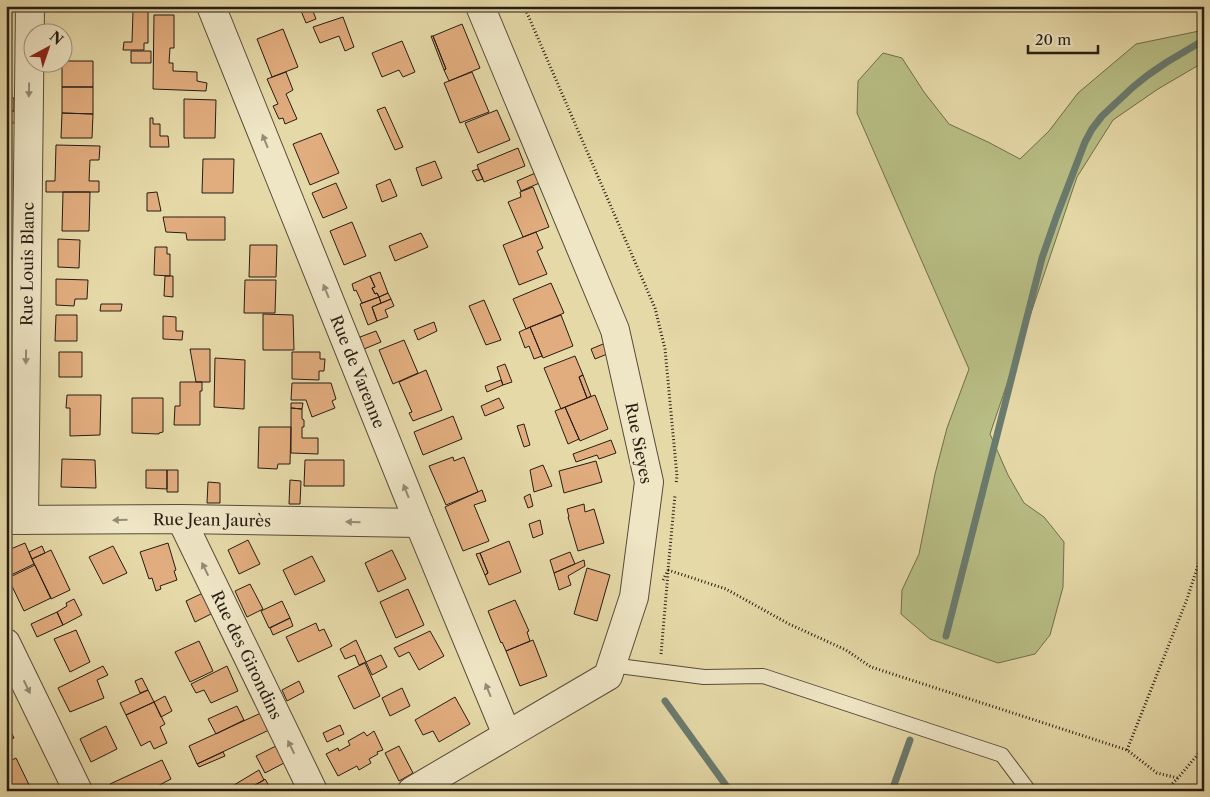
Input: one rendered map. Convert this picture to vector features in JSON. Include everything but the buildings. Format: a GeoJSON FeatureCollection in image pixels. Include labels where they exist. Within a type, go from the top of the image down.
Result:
{"type":"FeatureCollection","features":[{"type":"Feature","properties":{"kind":"street","name":"Rue Louis Blanc"},"geometry":{"type":"LineString","coordinates":[[15,520],[30,6]]}},
{"type":"Feature","properties":{"kind":"street","name":"Rue de Varenne"},"geometry":{"type":"LineString","coordinates":[[211,6],[419,523],[507,735]]}},
{"type":"Feature","properties":{"kind":"street","name":"Rue Sieyes"},"geometry":{"type":"LineString","coordinates":[[412,791],[608,676],[634,597],[649,482],[615,330],[480,6]]}},
{"type":"Feature","properties":{"kind":"street","name":"Rue Jean Jaurès"},"geometry":{"type":"LineString","coordinates":[[15,520],[181,519],[419,523]]}},
{"type":"Feature","properties":{"kind":"street","name":"Rue des Girondins"},"geometry":{"type":"LineString","coordinates":[[181,519],[313,791]]}},
{"type":"Feature","properties":{"kind":"street"},"geometry":{"type":"LineString","coordinates":[[6,643],[78,791]]}},
{"type":"Feature","properties":{"kind":"lane"},"geometry":{"type":"LineString","coordinates":[[611,665],[704,677],[763,676],[1002,755],[1029,791]]}},
{"type":"Feature","properties":{"kind":"path"},"geometry":{"type":"LineString","coordinates":[[1127,750],[1187,599],[1204,547]]}},
{"type":"Feature","properties":{"kind":"path"},"geometry":{"type":"LineString","coordinates":[[638,562],[726,589],[790,624],[846,650],[871,667],[1127,750],[1157,773],[1178,778]]}},
{"type":"Feature","properties":{"kind":"path"},"geometry":{"type":"LineString","coordinates":[[662,672],[661,645],[668,570]]}},
{"type":"Feature","properties":{"kind":"path"},"geometry":{"type":"LineString","coordinates":[[1165,791],[1204,747]]}},
{"type":"Feature","properties":{"kind":"green space"},"geometry":{"type":"Polygon","coordinates":[[[1204,30],[1204,62],[1158,89],[1113,120],[1077,177],[990,434],[1008,475],[1024,503],[1044,517],[1064,542],[1063,587],[1050,635],[1035,654],[998,663],[930,639],[901,614],[902,590],[919,554],[935,474],[947,428],[969,369],[857,113],[858,81],[883,53],[902,58],[924,92],[949,124],[1020,159],[1049,131],[1078,93],[1136,44],[1204,30]]]}},
{"type":"Feature","properties":{"kind":"waterway"},"geometry":{"type":"LineString","coordinates":[[946,636],[1042,258],[1085,142],[1102,116],[1133,87],[1167,62],[1204,40]]}},
{"type":"Feature","properties":{"kind":"waterway"},"geometry":{"type":"LineString","coordinates":[[665,701],[730,791]]}},
{"type":"Feature","properties":{"kind":"waterway"},"geometry":{"type":"LineString","coordinates":[[890,791],[894,785],[910,740]]}}]}
